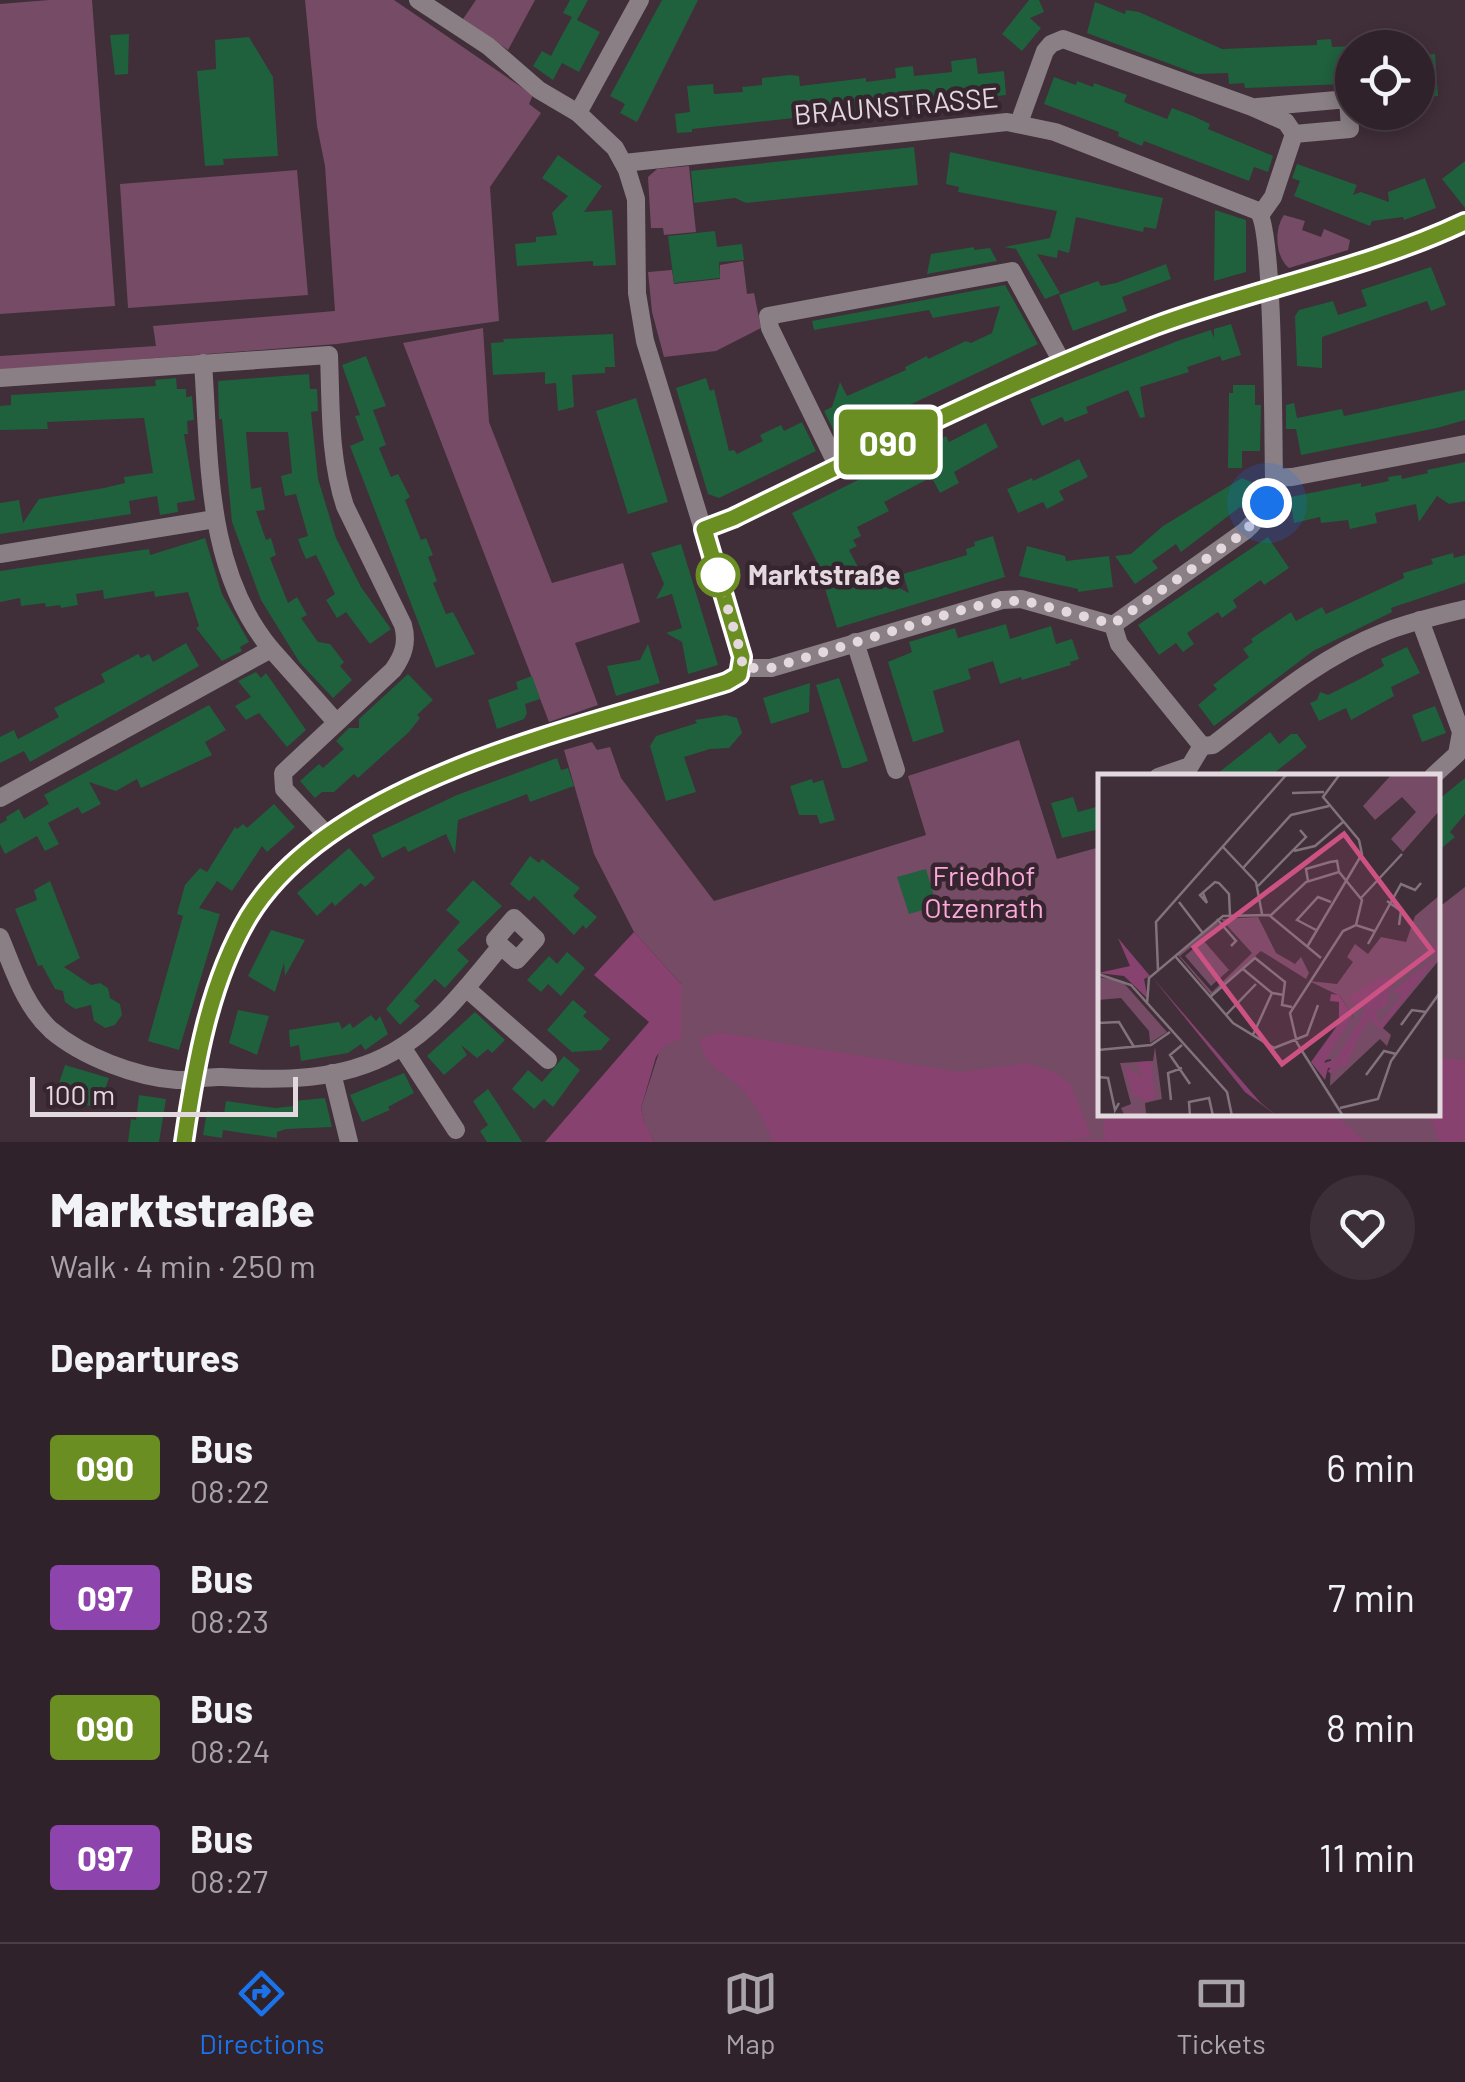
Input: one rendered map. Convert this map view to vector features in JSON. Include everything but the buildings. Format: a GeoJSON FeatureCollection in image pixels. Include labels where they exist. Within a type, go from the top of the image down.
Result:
{"type":"FeatureCollection","features":[{"type":"Feature","properties":{"kind":"street"},"geometry":{"type":"LineString","coordinates":[[184,1142],[193,1080],[221,978],[242,928],[275,880],[326,834],[406,792],[474,763],[727,682],[736,678],[742,668],[704,529],[645,342],[636,281],[636,199],[624,163],[608,139],[578,113],[539,90],[488,46],[418,0]]}},
{"type":"Feature","properties":{"kind":"street"},"geometry":{"type":"LineString","coordinates":[[578,113],[640,0]]}},
{"type":"Feature","properties":{"kind":"street"},"geometry":{"type":"LineString","coordinates":[[1019,124],[1046,51],[1059,40],[1068,40],[1252,107],[1286,122],[1294,134]]}},
{"type":"Feature","properties":{"kind":"street"},"geometry":{"type":"LineString","coordinates":[[1252,107],[1348,100],[1350,130],[1294,134]]}},
{"type":"Feature","properties":{"kind":"street","name":"BRAUNSTRASSE"},"geometry":{"type":"LineString","coordinates":[[624,163],[973,124],[1019,124],[1068,137],[1261,214]]}},
{"type":"Feature","properties":{"kind":"street"},"geometry":{"type":"LineString","coordinates":[[1113,624],[1251,526],[1264,510],[1274,478],[1269,289],[1261,214],[1273,197],[1294,134]]}},
{"type":"Feature","properties":{"kind":"street"},"geometry":{"type":"LineString","coordinates":[[704,529],[986,394],[1062,362],[1158,325],[1362,262],[1465,222]]}},
{"type":"Feature","properties":{"kind":"street"},"geometry":{"type":"LineString","coordinates":[[838,467],[770,328],[768,316],[1012,271],[1062,362]]}},
{"type":"Feature","properties":{"kind":"street"},"geometry":{"type":"LineString","coordinates":[[0,378],[329,355],[333,451],[339,486],[406,636],[403,654],[395,667],[286,767],[282,777],[288,794],[326,834]]}},
{"type":"Feature","properties":{"kind":"street"},"geometry":{"type":"LineString","coordinates":[[203,363],[215,519],[235,589],[253,626],[271,650],[336,722]]}},
{"type":"Feature","properties":{"kind":"street"},"geometry":{"type":"LineString","coordinates":[[1274,478],[1292,478],[1465,444]]}},
{"type":"Feature","properties":{"kind":"street"},"geometry":{"type":"LineString","coordinates":[[0,554],[215,519]]}},
{"type":"Feature","properties":{"kind":"street"},"geometry":{"type":"LineString","coordinates":[[742,668],[767,669],[1008,599],[1113,624]]}},
{"type":"Feature","properties":{"kind":"street"},"geometry":{"type":"LineString","coordinates":[[1202,746],[1212,746],[1290,685],[1338,654],[1383,632],[1465,609]]}},
{"type":"Feature","properties":{"kind":"street"},"geometry":{"type":"LineString","coordinates":[[1420,620],[1461,732],[1457,754],[1435,774]]}},
{"type":"Feature","properties":{"kind":"street"},"geometry":{"type":"LineString","coordinates":[[1113,624],[1119,644],[1202,746]]}},
{"type":"Feature","properties":{"kind":"street"},"geometry":{"type":"LineString","coordinates":[[855,642],[896,770]]}},
{"type":"Feature","properties":{"kind":"street"},"geometry":{"type":"LineString","coordinates":[[0,798],[271,650]]}},
{"type":"Feature","properties":{"kind":"street"},"geometry":{"type":"LineString","coordinates":[[1167,774],[1190,766],[1202,746]]}},
{"type":"Feature","properties":{"kind":"street"},"geometry":{"type":"LineString","coordinates":[[0,938],[29,1004],[60,1037],[120,1066],[171,1080],[286,1079],[368,1064],[402,1047],[433,1023],[502,946]]}},
{"type":"Feature","properties":{"kind":"street"},"geometry":{"type":"LineString","coordinates":[[466,988],[548,1060]]}},
{"type":"Feature","properties":{"kind":"street"},"geometry":{"type":"LineString","coordinates":[[402,1047],[456,1130]]}},
{"type":"Feature","properties":{"kind":"street"},"geometry":{"type":"LineString","coordinates":[[332,1073],[349,1142]]}},
{"type":"Feature","properties":{"kind":"green space"},"geometry":{"type":"Polygon","coordinates":[[[92,0],[115,306],[0,314],[0,4],[92,0]]]}},
{"type":"Feature","properties":{"kind":"green space"},"geometry":{"type":"Polygon","coordinates":[[[305,0],[394,0],[533,95],[529,104],[541,113],[490,187],[499,321],[337,344],[0,370],[0,356],[156,346],[153,326],[335,311],[325,166],[317,126],[305,0]]]}},
{"type":"Feature","properties":{"kind":"green space"},"geometry":{"type":"Polygon","coordinates":[[[476,0],[535,0],[508,50],[463,19],[476,0]]]}},
{"type":"Feature","properties":{"kind":"green space"},"geometry":{"type":"Polygon","coordinates":[[[689,166],[696,232],[664,235],[663,228],[651,228],[648,177],[657,169],[689,166]]]}},
{"type":"Feature","properties":{"kind":"green space"},"geometry":{"type":"Polygon","coordinates":[[[297,170],[308,295],[128,308],[120,184],[297,170]]]}},
{"type":"Feature","properties":{"kind":"green space"},"geometry":{"type":"Polygon","coordinates":[[[1284,215],[1305,221],[1302,230],[1321,237],[1324,229],[1350,240],[1348,250],[1289,268],[1278,243],[1284,215]]]}},
{"type":"Feature","properties":{"kind":"green space"},"geometry":{"type":"Polygon","coordinates":[[[743,261],[747,294],[754,293],[761,328],[716,351],[664,357],[652,312],[648,272],[672,270],[674,284],[720,279],[720,265],[743,261]]]}},
{"type":"Feature","properties":{"kind":"green space"},"geometry":{"type":"Polygon","coordinates":[[[483,328],[489,422],[552,583],[623,563],[640,622],[575,643],[598,705],[549,722],[403,343],[483,328]]]}},
{"type":"Feature","properties":{"kind":"green space","name":"Friedhof Otzenrath"},"geometry":{"type":"Polygon","coordinates":[[[1019,740],[1057,859],[1098,848],[1098,1117],[1440,1117],[1440,906],[1465,887],[1465,1142],[655,1142],[641,1108],[681,984],[634,932],[594,854],[564,750],[592,742],[597,750],[610,747],[621,778],[714,901],[926,835],[908,776],[1019,740]]]}},
{"type":"Feature","properties":{"kind":"shaded area"},"geometry":{"type":"Polygon","coordinates":[[[634,932],[681,984],[681,1038],[663,1047],[656,1057],[641,1108],[655,1142],[545,1142],[649,1022],[594,975],[634,932]]]}},
{"type":"Feature","properties":{"kind":"shaded area"},"geometry":{"type":"Polygon","coordinates":[[[717,1032],[960,1072],[1028,1063],[1057,1074],[1071,1085],[1091,1136],[1062,1142],[774,1142],[749,1098],[707,1058],[700,1039],[717,1032]]]}},
{"type":"Feature","properties":{"kind":"shaded area"},"geometry":{"type":"Polygon","coordinates":[[[1465,1060],[1465,1142],[1439,1142],[1430,1117],[1440,1117],[1440,1061],[1465,1060]]]}},
{"type":"Feature","properties":{"kind":"shaded area"},"geometry":{"type":"Polygon","coordinates":[[[1110,1117],[1337,1117],[1366,1142],[1105,1142],[1103,1123],[1110,1117]]]}},
{"type":"Feature","properties":{"kind":"waterway"},"geometry":{"type":"LineString","coordinates":[[1075,1142],[1104,1142]]}},
{"type":"Feature","properties":{"kind":"bus line","name":"090"},"geometry":{"type":"LineString","coordinates":[[184,1142],[193,1080],[231,952],[259,900],[308,848],[372,809],[474,763],[734,680],[739,675],[742,657],[704,529],[1047,368],[1158,325],[1362,262],[1465,222]]}},
{"type":"Feature","properties":{"kind":"place","name":"Marktstraße"},"geometry":{"type":"Point","coordinates":[718,575]}},
{"type":"Feature","properties":{"kind":"route"},"geometry":{"type":"LineString","coordinates":[[718,575],[742,668],[763,670],[1008,599],[1113,624],[1245,532],[1267,503]]}}]}
